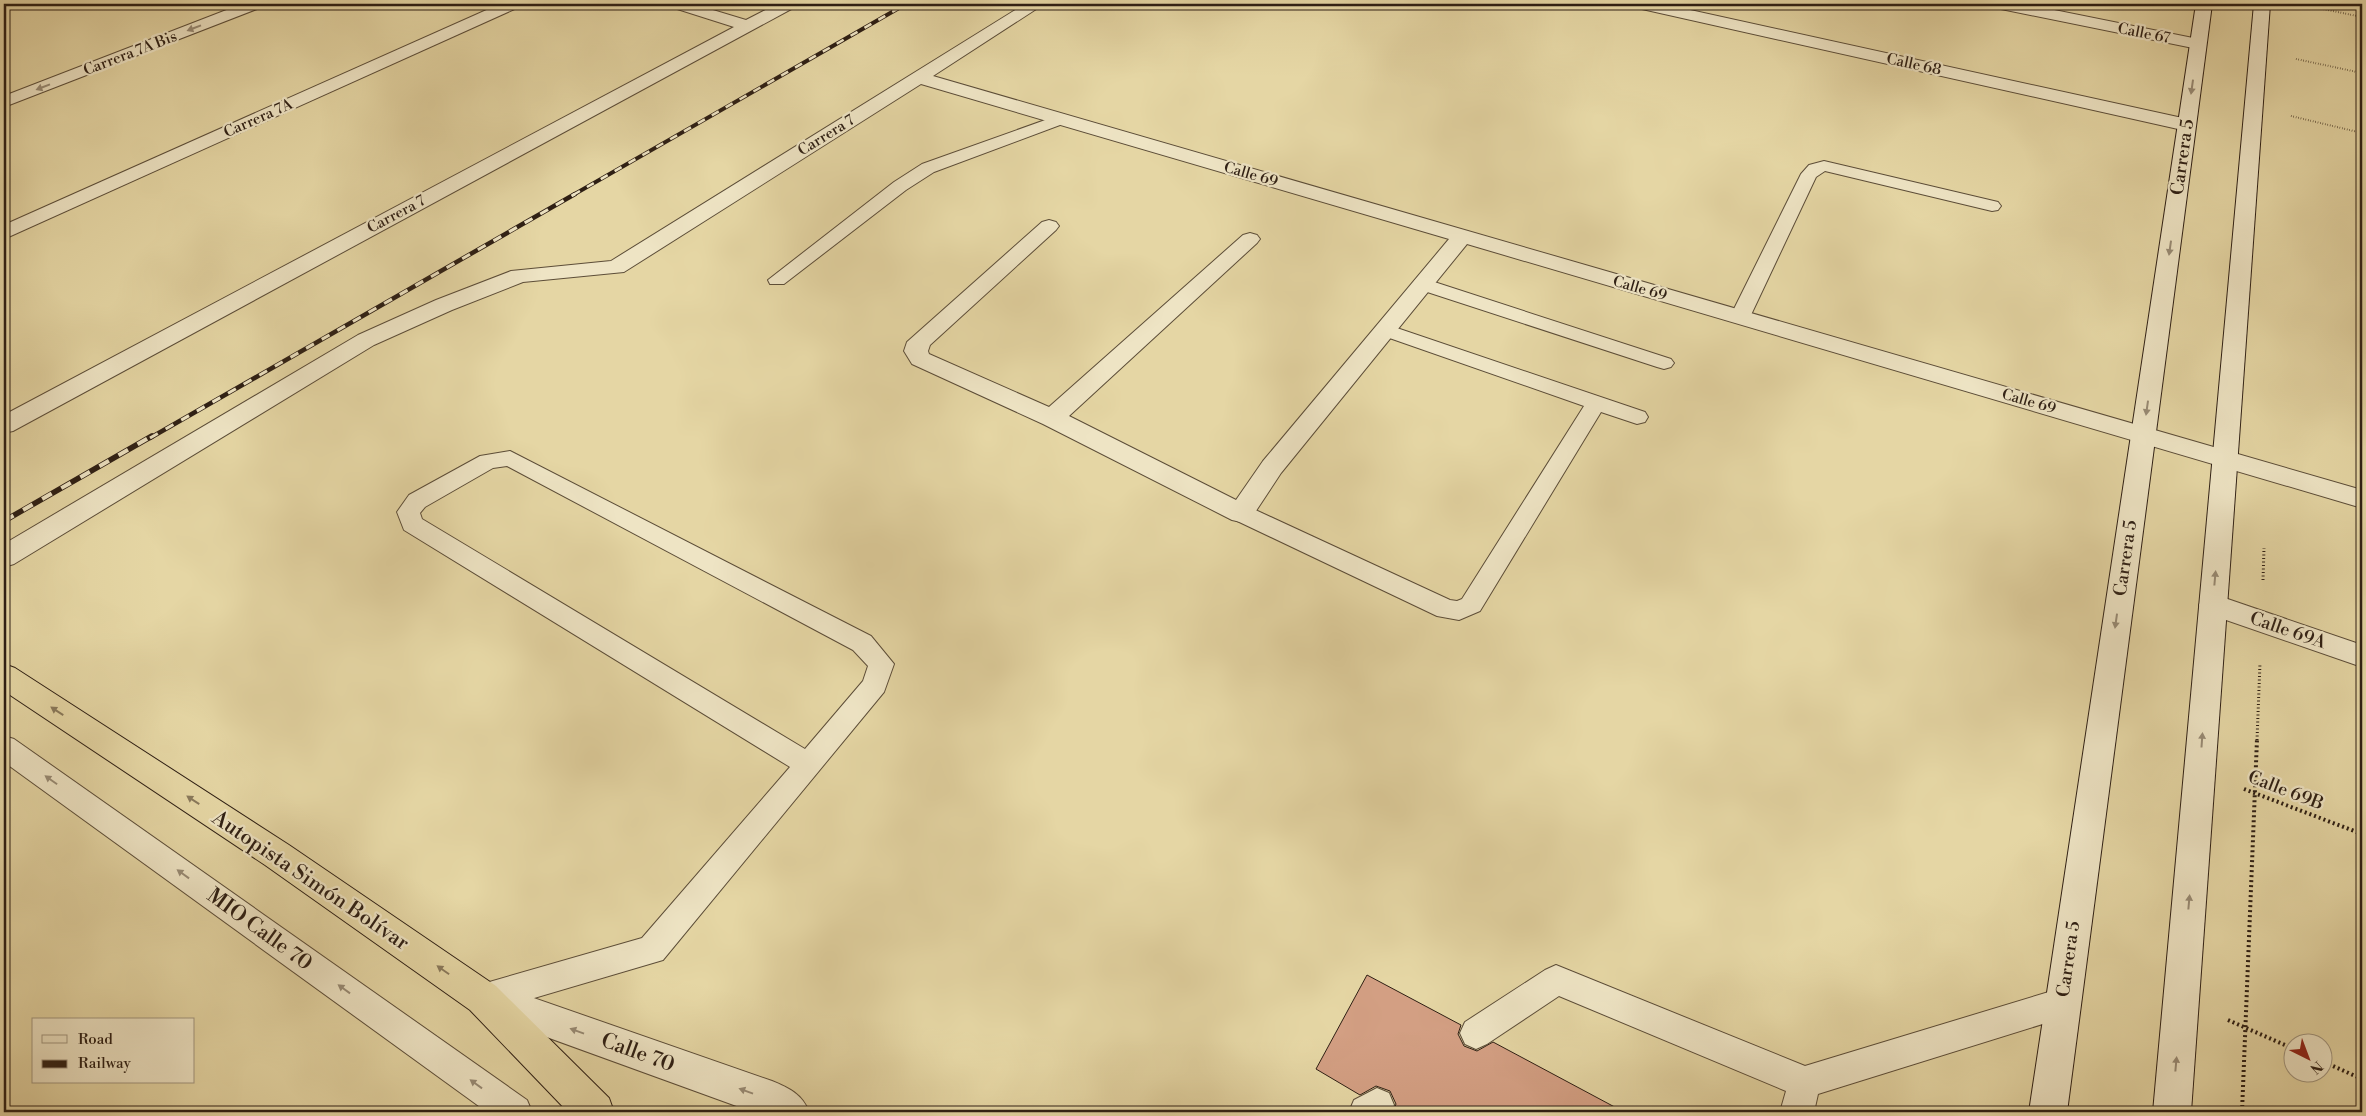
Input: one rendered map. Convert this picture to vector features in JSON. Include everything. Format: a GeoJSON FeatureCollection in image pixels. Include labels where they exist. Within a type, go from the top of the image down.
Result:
{"type":"FeatureCollection","features":[{"type":"Feature","properties":{"kind":"highway","name":"Autopista Simón Bolívar"},"geometry":{"type":"LineString","coordinates":[[4,676],[277,854],[484,998],[595,1112]]}},
{"type":"Feature","properties":{"kind":"street","name":"Carrera 7A Bis"},"geometry":{"type":"LineString","coordinates":[[4,102],[256,4]]}},
{"type":"Feature","properties":{"kind":"street","name":"Carrera 7A"},"geometry":{"type":"LineString","coordinates":[[4,233],[513,4]]}},
{"type":"Feature","properties":{"kind":"street"},"geometry":{"type":"LineString","coordinates":[[677,4],[748,26]]}},
{"type":"Feature","properties":{"kind":"street","name":"Carrera 7"},"geometry":{"type":"LineString","coordinates":[[4,425],[789,4]]}},
{"type":"Feature","properties":{"kind":"street","name":"Carrera 7"},"geometry":{"type":"LineString","coordinates":[[4,556],[366,340],[444,305],[519,276],[616,267],[1036,4]]}},
{"type":"Feature","properties":{"kind":"street","name":"Calle 68"},"geometry":{"type":"LineString","coordinates":[[1642,4],[2187,125]]}},
{"type":"Feature","properties":{"kind":"street","name":"Calle 67"},"geometry":{"type":"LineString","coordinates":[[2001,4],[2198,44]]}},
{"type":"Feature","properties":{"kind":"street","name":"Carrera 5"},"geometry":{"type":"LineString","coordinates":[[2048,1112],[2204,4]]}},
{"type":"Feature","properties":{"kind":"street"},"geometry":{"type":"LineString","coordinates":[[2172,1112],[2262,4]]}},
{"type":"Feature","properties":{"kind":"street","name":"Calle 69"},"geometry":{"type":"LineString","coordinates":[[918,77],[2362,499]]}},
{"type":"Feature","properties":{"kind":"street"},"geometry":{"type":"LineString","coordinates":[[1049,226],[919,342],[916,351],[920,359],[1052,418],[1241,513],[1272,467],[1463,236]]}},
{"type":"Feature","properties":{"kind":"street"},"geometry":{"type":"LineString","coordinates":[[1052,418],[1250,239]]}},
{"type":"Feature","properties":{"kind":"street","name":"Calle 69A"},"geometry":{"type":"LineString","coordinates":[[2213,605],[2362,656]]}},
{"type":"Feature","properties":{"kind":"street","name":"Calle 70"},"geometry":{"type":"LineString","coordinates":[[484,998],[772,1100],[790,1112]]}},
{"type":"Feature","properties":{"kind":"lane"},"geometry":{"type":"LineString","coordinates":[[776,280],[900,186],[928,168],[1062,119]]}},
{"type":"Feature","properties":{"kind":"lane"},"geometry":{"type":"LineString","coordinates":[[1740,317],[1809,174],[1814,169],[1824,166],[1992,206]]}},
{"type":"Feature","properties":{"kind":"lane"},"geometry":{"type":"LineString","coordinates":[[1422,284],[1664,363]]}},
{"type":"Feature","properties":{"kind":"lane"},"geometry":{"type":"LineString","coordinates":[[1385,330],[1636,417]]}},
{"type":"Feature","properties":{"kind":"lane"},"geometry":{"type":"LineString","coordinates":[[1241,513],[1446,609],[1459,611],[1471,605],[1596,403]]}},
{"type":"Feature","properties":{"kind":"lane"},"geometry":{"type":"LineString","coordinates":[[484,998],[652,950],[875,685],[881,664],[862,643],[510,458],[488,461],[417,501],[408,512],[412,524],[808,764]]}},
{"type":"Feature","properties":{"kind":"lane","name":"MIO Calle 70"},"geometry":{"type":"LineString","coordinates":[[4,747],[516,1112]]}},
{"type":"Feature","properties":{"kind":"lane"},"geometry":{"type":"LineString","coordinates":[[1476,1033],[1556,980],[1801,1097],[2062,1003]]}},
{"type":"Feature","properties":{"kind":"path"},"geometry":{"type":"LineString","coordinates":[[2296,4],[2362,17]]}},
{"type":"Feature","properties":{"kind":"path"},"geometry":{"type":"LineString","coordinates":[[2296,59],[2362,73]]}},
{"type":"Feature","properties":{"kind":"path"},"geometry":{"type":"LineString","coordinates":[[2283,114],[2362,133]]}},
{"type":"Feature","properties":{"kind":"path"},"geometry":{"type":"LineString","coordinates":[[2242,1112],[2264,546]]}},
{"type":"Feature","properties":{"kind":"path","name":"Calle 69B"},"geometry":{"type":"LineString","coordinates":[[2199,772],[2362,834]]}},
{"type":"Feature","properties":{"kind":"path"},"geometry":{"type":"LineString","coordinates":[[2181,999],[2284,1044]]}},
{"type":"Feature","properties":{"kind":"path"},"geometry":{"type":"LineString","coordinates":[[2334,1066],[2362,1079]]}},
{"type":"Feature","properties":{"kind":"building"},"geometry":{"type":"Polygon","coordinates":[[[1367,975],[1461,1025],[1458,1034],[1464,1046],[1477,1051],[1493,1042],[1624,1112],[1393,1112],[1396,1104],[1390,1091],[1376,1086],[1360,1095],[1316,1069],[1367,975]]]}},
{"type":"Feature","properties":{"kind":"railway"},"geometry":{"type":"LineString","coordinates":[[573,195],[906,4]]}},
{"type":"Feature","properties":{"kind":"railway"},"geometry":{"type":"LineString","coordinates":[[150,438],[575,194]]}},
{"type":"Feature","properties":{"kind":"railway"},"geometry":{"type":"LineString","coordinates":[[4,521],[152,436]]}}]}
